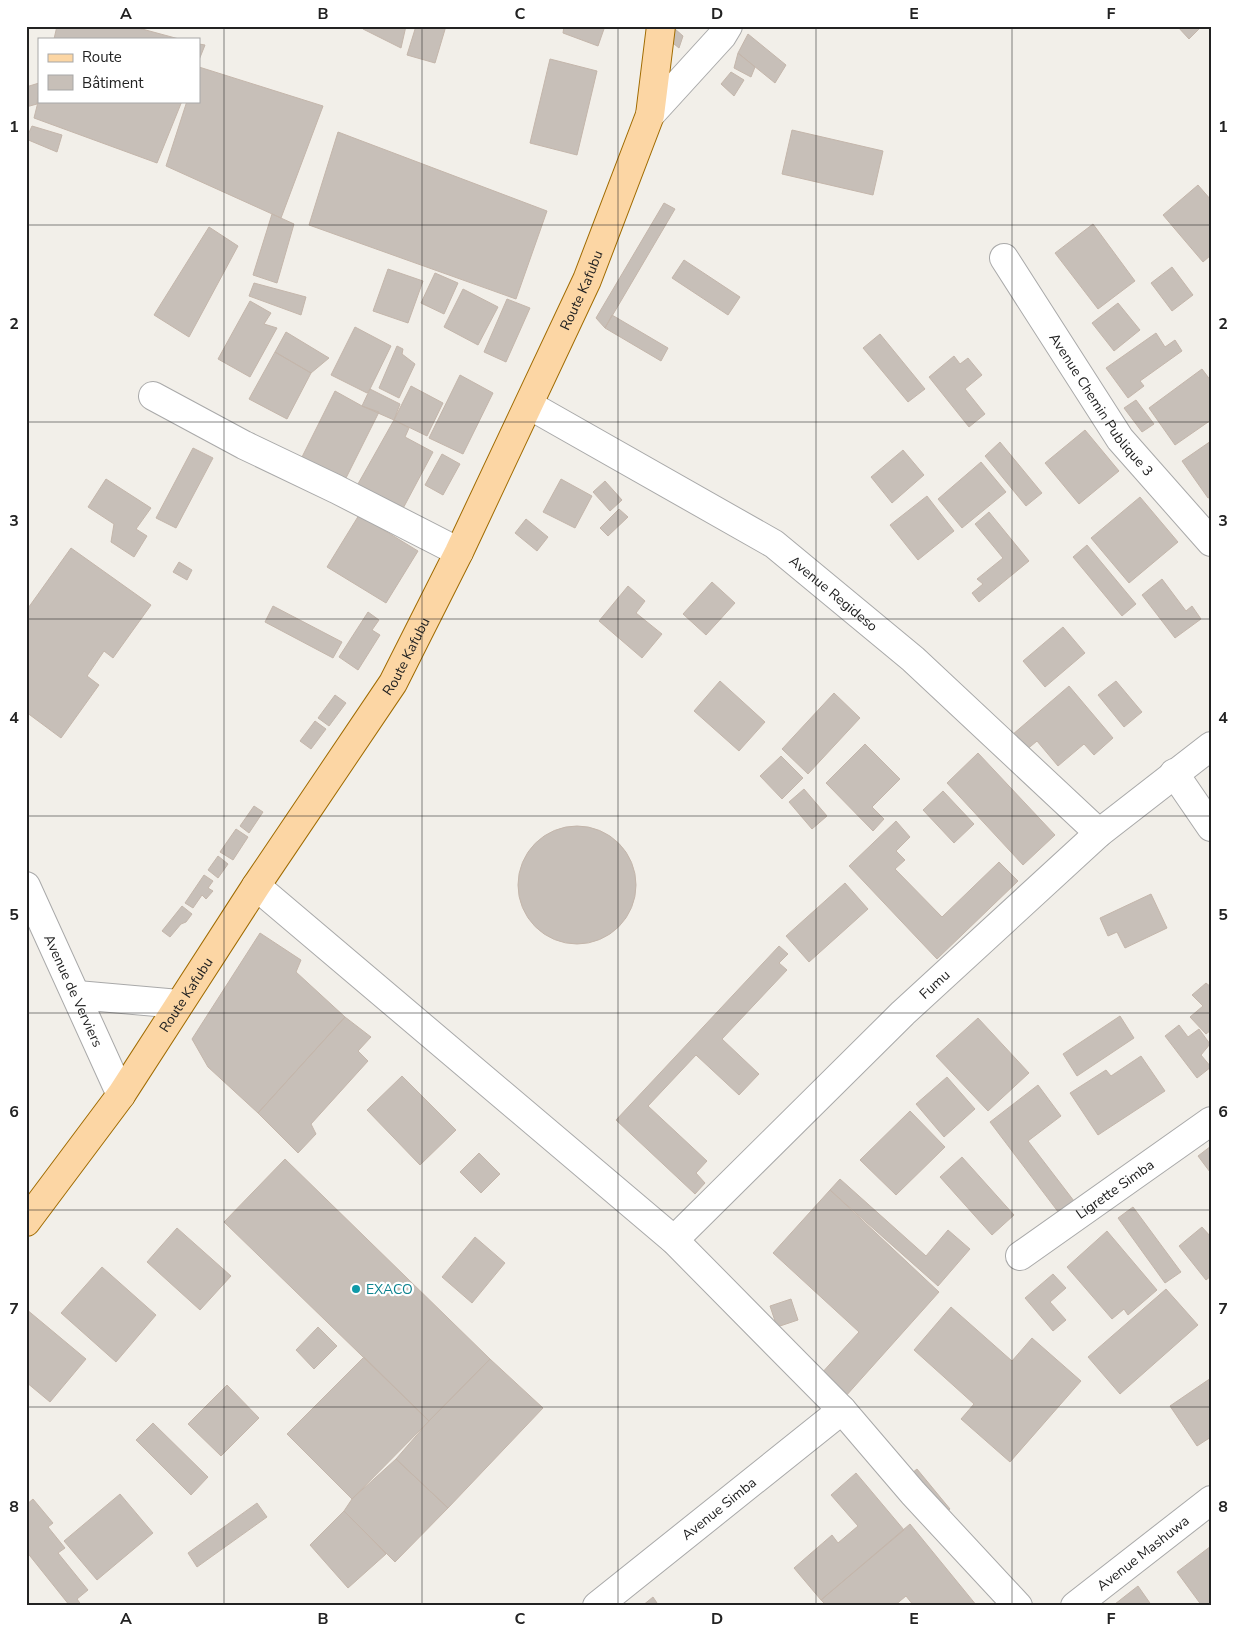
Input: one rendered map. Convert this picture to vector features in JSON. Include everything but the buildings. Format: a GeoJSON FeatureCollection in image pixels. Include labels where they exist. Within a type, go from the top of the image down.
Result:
{"type":"FeatureCollection","features":[{"type":"Feature","properties":{"kind":"main road","name":"Route Kafubu"},"geometry":{"type":"LineString","coordinates":[[26,1222],[121,1094],[256,886],[393,683],[459,552],[587,280],[650,115],[662,26]]}},
{"type":"Feature","properties":{"kind":"street"},"geometry":{"type":"LineString","coordinates":[[650,115],[722,36],[728,26]]}},
{"type":"Feature","properties":{"kind":"street","name":"Avenue Chemin Publique 3"},"geometry":{"type":"LineString","coordinates":[[1004,258],[1120,439],[1211,542]]}},
{"type":"Feature","properties":{"kind":"street"},"geometry":{"type":"LineString","coordinates":[[153,396],[244,445],[336,489],[459,552]]}},
{"type":"Feature","properties":{"kind":"street","name":"Avenue Regideso"},"geometry":{"type":"LineString","coordinates":[[529,405],[774,544],[913,659],[1099,833]]}},
{"type":"Feature","properties":{"kind":"street","name":"Fumu"},"geometry":{"type":"LineString","coordinates":[[674,1240],[904,1013],[1099,833],[1211,746]]}},
{"type":"Feature","properties":{"kind":"street"},"geometry":{"type":"LineString","coordinates":[[1174,773],[1211,827]]}},
{"type":"Feature","properties":{"kind":"street","name":"Avenue de Verviers"},"geometry":{"type":"LineString","coordinates":[[26,886],[121,1094]]}},
{"type":"Feature","properties":{"kind":"street"},"geometry":{"type":"LineString","coordinates":[[256,886],[674,1240],[842,1410],[913,1493],[1018,1606]]}},
{"type":"Feature","properties":{"kind":"street"},"geometry":{"type":"LineString","coordinates":[[76,995],[179,1004]]}},
{"type":"Feature","properties":{"kind":"street","name":"Ligrette Simba"},"geometry":{"type":"LineString","coordinates":[[1020,1256],[1211,1121]]}},
{"type":"Feature","properties":{"kind":"street","name":"Avenue Simba"},"geometry":{"type":"LineString","coordinates":[[597,1606],[842,1410]]}},
{"type":"Feature","properties":{"kind":"street","name":"Avenue Mashuwa"},"geometry":{"type":"LineString","coordinates":[[1075,1606],[1211,1500]]}},
{"type":"Feature","properties":{"kind":"place","name":"EXACO"},"geometry":{"type":"Point","coordinates":[356,1289]}}]}
